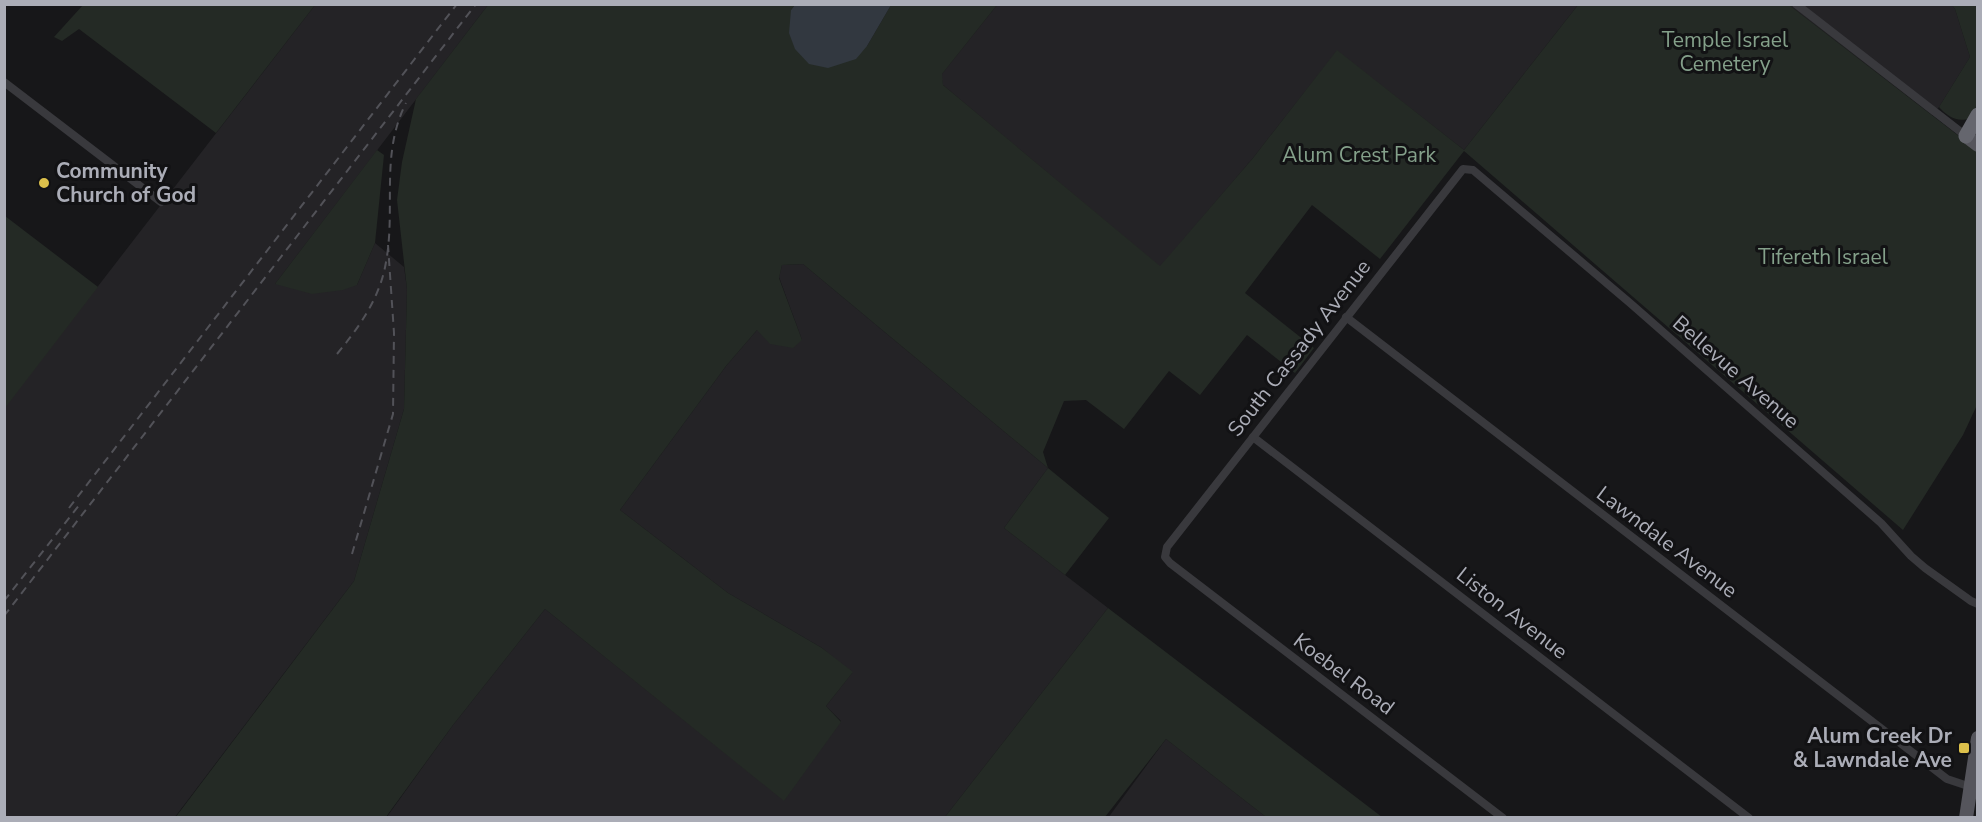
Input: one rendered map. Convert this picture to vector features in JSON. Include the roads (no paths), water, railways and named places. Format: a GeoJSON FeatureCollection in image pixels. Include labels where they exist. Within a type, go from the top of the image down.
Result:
{"type":"FeatureCollection","features":[{"type":"Feature","properties":{"kind":"highway"},"geometry":{"type":"LineString","coordinates":[[1972,141],[1977,115]]}},
{"type":"Feature","properties":{"kind":"main road"},"geometry":{"type":"LineString","coordinates":[[1966,818],[1977,738]]}},
{"type":"Feature","properties":{"kind":"street"},"geometry":{"type":"LineString","coordinates":[[1796,4],[1972,141]]}},
{"type":"Feature","properties":{"kind":"street"},"geometry":{"type":"LineString","coordinates":[[4,82],[161,202]]}},
{"type":"Feature","properties":{"kind":"street","name":"South Cassady Avenue"},"geometry":{"type":"LineString","coordinates":[[1165,557],[1167,547],[1458,172],[1468,168]]}},
{"type":"Feature","properties":{"kind":"street","name":"Bellevue Avenue"},"geometry":{"type":"LineString","coordinates":[[1468,168],[1630,303],[1881,523],[1918,562],[1977,604]]}},
{"type":"Feature","properties":{"kind":"street","name":"Lawndale Avenue"},"geometry":{"type":"LineString","coordinates":[[1346,317],[1947,779],[1971,787]]}},
{"type":"Feature","properties":{"kind":"street","name":"Liston Avenue"},"geometry":{"type":"LineString","coordinates":[[1253,437],[1749,818]]}},
{"type":"Feature","properties":{"kind":"street","name":"Koebel Road"},"geometry":{"type":"LineString","coordinates":[[1165,557],[1503,818]]}},
{"type":"Feature","properties":{"kind":"railway"},"geometry":{"type":"LineString","coordinates":[[69,508],[457,4]]}},
{"type":"Feature","properties":{"kind":"railway"},"geometry":{"type":"LineString","coordinates":[[4,616],[476,4]]}},
{"type":"Feature","properties":{"kind":"railway"},"geometry":{"type":"LineString","coordinates":[[337,354],[368,311],[383,275],[389,242],[393,142],[406,103]]}},
{"type":"Feature","properties":{"kind":"railway"},"geometry":{"type":"LineString","coordinates":[[352,554],[393,414],[394,333],[388,245]]}},
{"type":"Feature","properties":{"kind":"railway"},"geometry":{"type":"LineString","coordinates":[[4,601],[80,504]]}},
{"type":"Feature","properties":{"kind":"place","name":"Community Church of God"},"geometry":{"type":"Point","coordinates":[44,183]}},
{"type":"Feature","properties":{"kind":"place","name":"Alum Creek Dr & Lawndale Ave"},"geometry":{"type":"Point","coordinates":[1964,748]}},
{"type":"Feature","properties":{"kind":"park label","name":"Temple Israel Cemetery"},"geometry":{"type":"Point","coordinates":[1725,52]}},
{"type":"Feature","properties":{"kind":"park label","name":"Alum Crest Park"},"geometry":{"type":"Point","coordinates":[1359,155]}},
{"type":"Feature","properties":{"kind":"park label","name":"Tifereth Israel"},"geometry":{"type":"Point","coordinates":[1823,257]}}]}
